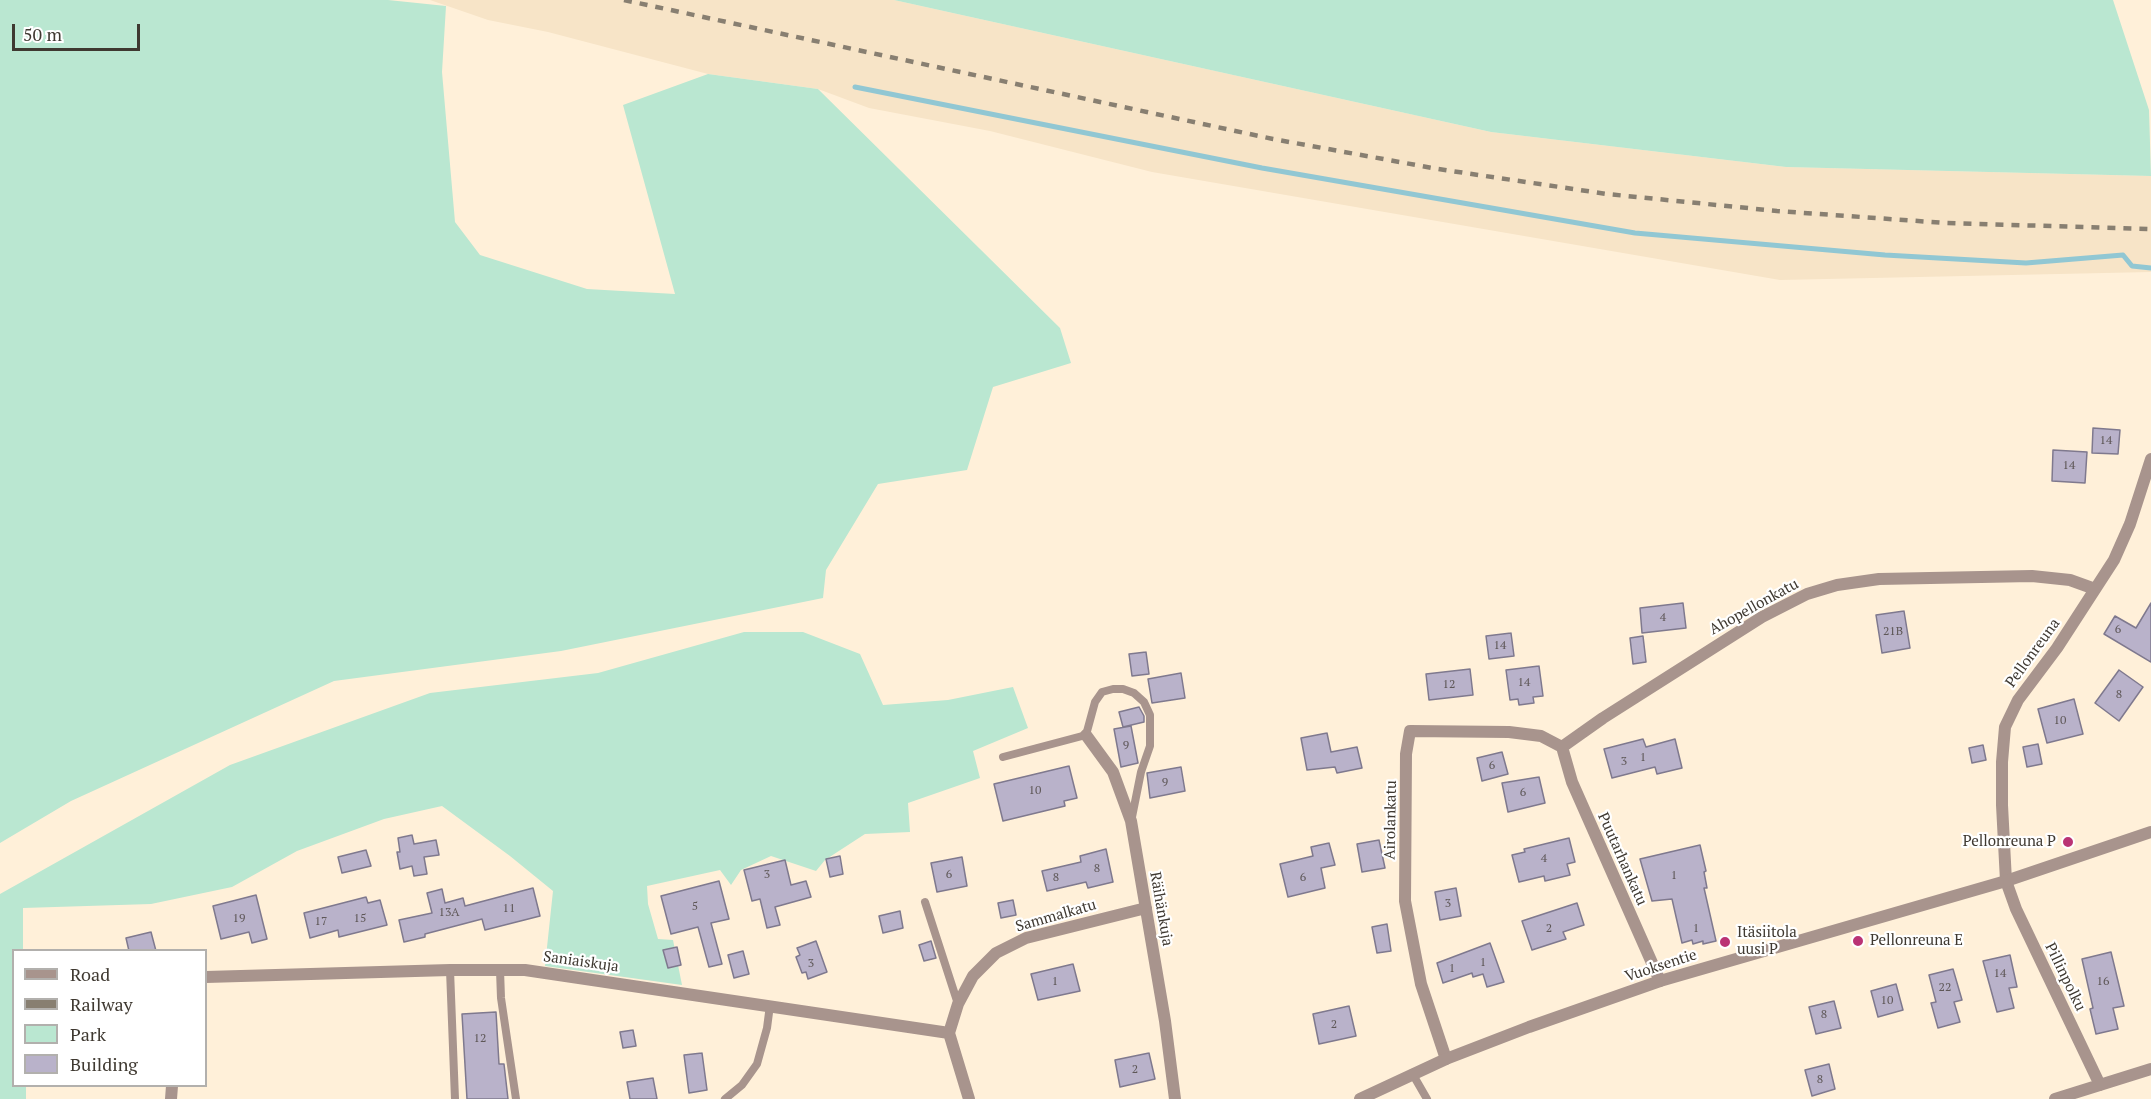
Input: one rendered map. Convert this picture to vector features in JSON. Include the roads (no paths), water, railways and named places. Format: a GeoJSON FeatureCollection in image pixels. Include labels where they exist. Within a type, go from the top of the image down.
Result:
{"type":"FeatureCollection","features":[{"type":"Feature","properties":{"kind":"street","name":"Pellonreuna"},"geometry":{"type":"LineString","coordinates":[[2006,881],[2002,784],[2005,727],[2018,700],[2057,648],[2114,560],[2130,524],[2151,459]]}},
{"type":"Feature","properties":{"kind":"street","name":"Ahopellonkatu"},"geometry":{"type":"LineString","coordinates":[[1562,747],[1762,616],[1807,594],[1837,585],[1879,579],[2032,576],[2070,580],[2095,589]]}},
{"type":"Feature","properties":{"kind":"street","name":"Airolankatu"},"geometry":{"type":"LineString","coordinates":[[1446,1059],[1421,984],[1405,901],[1406,754],[1410,731],[1509,732],[1542,736],[1562,747]]}},
{"type":"Feature","properties":{"kind":"street","name":"Räihänkuja"},"geometry":{"type":"LineString","coordinates":[[1086,735],[1113,772],[1131,821],[1175,1099]]}},
{"type":"Feature","properties":{"kind":"street","name":"Puutarhankatu"},"geometry":{"type":"LineString","coordinates":[[1562,747],[1572,782],[1660,981]]}},
{"type":"Feature","properties":{"kind":"street","name":"Vuoksentie"},"geometry":{"type":"LineString","coordinates":[[1360,1099],[1446,1059],[1660,981],[2006,881],[2151,832]]}},
{"type":"Feature","properties":{"kind":"street","name":"Pillinpolku"},"geometry":{"type":"LineString","coordinates":[[2006,881],[2016,909],[2100,1085]]}},
{"type":"Feature","properties":{"kind":"street","name":"Sammalkatu"},"geometry":{"type":"LineString","coordinates":[[949,1033],[958,1004],[973,976],[996,953],[1026,938],[1146,908]]}},
{"type":"Feature","properties":{"kind":"street","name":"Saniaiskuja"},"geometry":{"type":"LineString","coordinates":[[207,977],[525,970],[949,1033]]}},
{"type":"Feature","properties":{"kind":"street"},"geometry":{"type":"LineString","coordinates":[[949,1033],[969,1099]]}},
{"type":"Feature","properties":{"kind":"street"},"geometry":{"type":"LineString","coordinates":[[2055,1099],[2151,1069]]}},
{"type":"Feature","properties":{"kind":"lane"},"geometry":{"type":"LineString","coordinates":[[1003,757],[1086,735],[1095,702],[1102,692],[1123,689],[1134,693],[1144,702],[1150,715],[1150,746],[1136,792],[1131,821]]}},
{"type":"Feature","properties":{"kind":"lane"},"geometry":{"type":"LineString","coordinates":[[925,902],[958,1004]]}},
{"type":"Feature","properties":{"kind":"lane"},"geometry":{"type":"LineString","coordinates":[[450,970],[455,1099]]}},
{"type":"Feature","properties":{"kind":"lane"},"geometry":{"type":"LineString","coordinates":[[500,970],[503,1019],[516,1099]]}},
{"type":"Feature","properties":{"kind":"lane"},"geometry":{"type":"LineString","coordinates":[[725,1099],[742,1085],[756,1064],[767,1028],[770,1005]]}},
{"type":"Feature","properties":{"kind":"lane"},"geometry":{"type":"LineString","coordinates":[[1412,1073],[1426,1099]]}},
{"type":"Feature","properties":{"kind":"waterway"},"geometry":{"type":"LineString","coordinates":[[855,87],[1262,168],[1635,233],[1885,255],[2026,263],[2123,255],[2132,266],[2151,268]]}},
{"type":"Feature","properties":{"kind":"railway"},"geometry":{"type":"LineString","coordinates":[[624,0],[1273,139],[1438,169],[1607,194],[1777,211],[1946,223],[2151,229]]}},
{"type":"Feature","properties":{"kind":"place","name":"Pellonreuna P"},"geometry":{"type":"Point","coordinates":[2068,842]}},
{"type":"Feature","properties":{"kind":"place","name":"Pellonreuna E"},"geometry":{"type":"Point","coordinates":[1858,941]}},
{"type":"Feature","properties":{"kind":"place","name":"Itäsiitola uusi P"},"geometry":{"type":"Point","coordinates":[1725,942]}}]}
